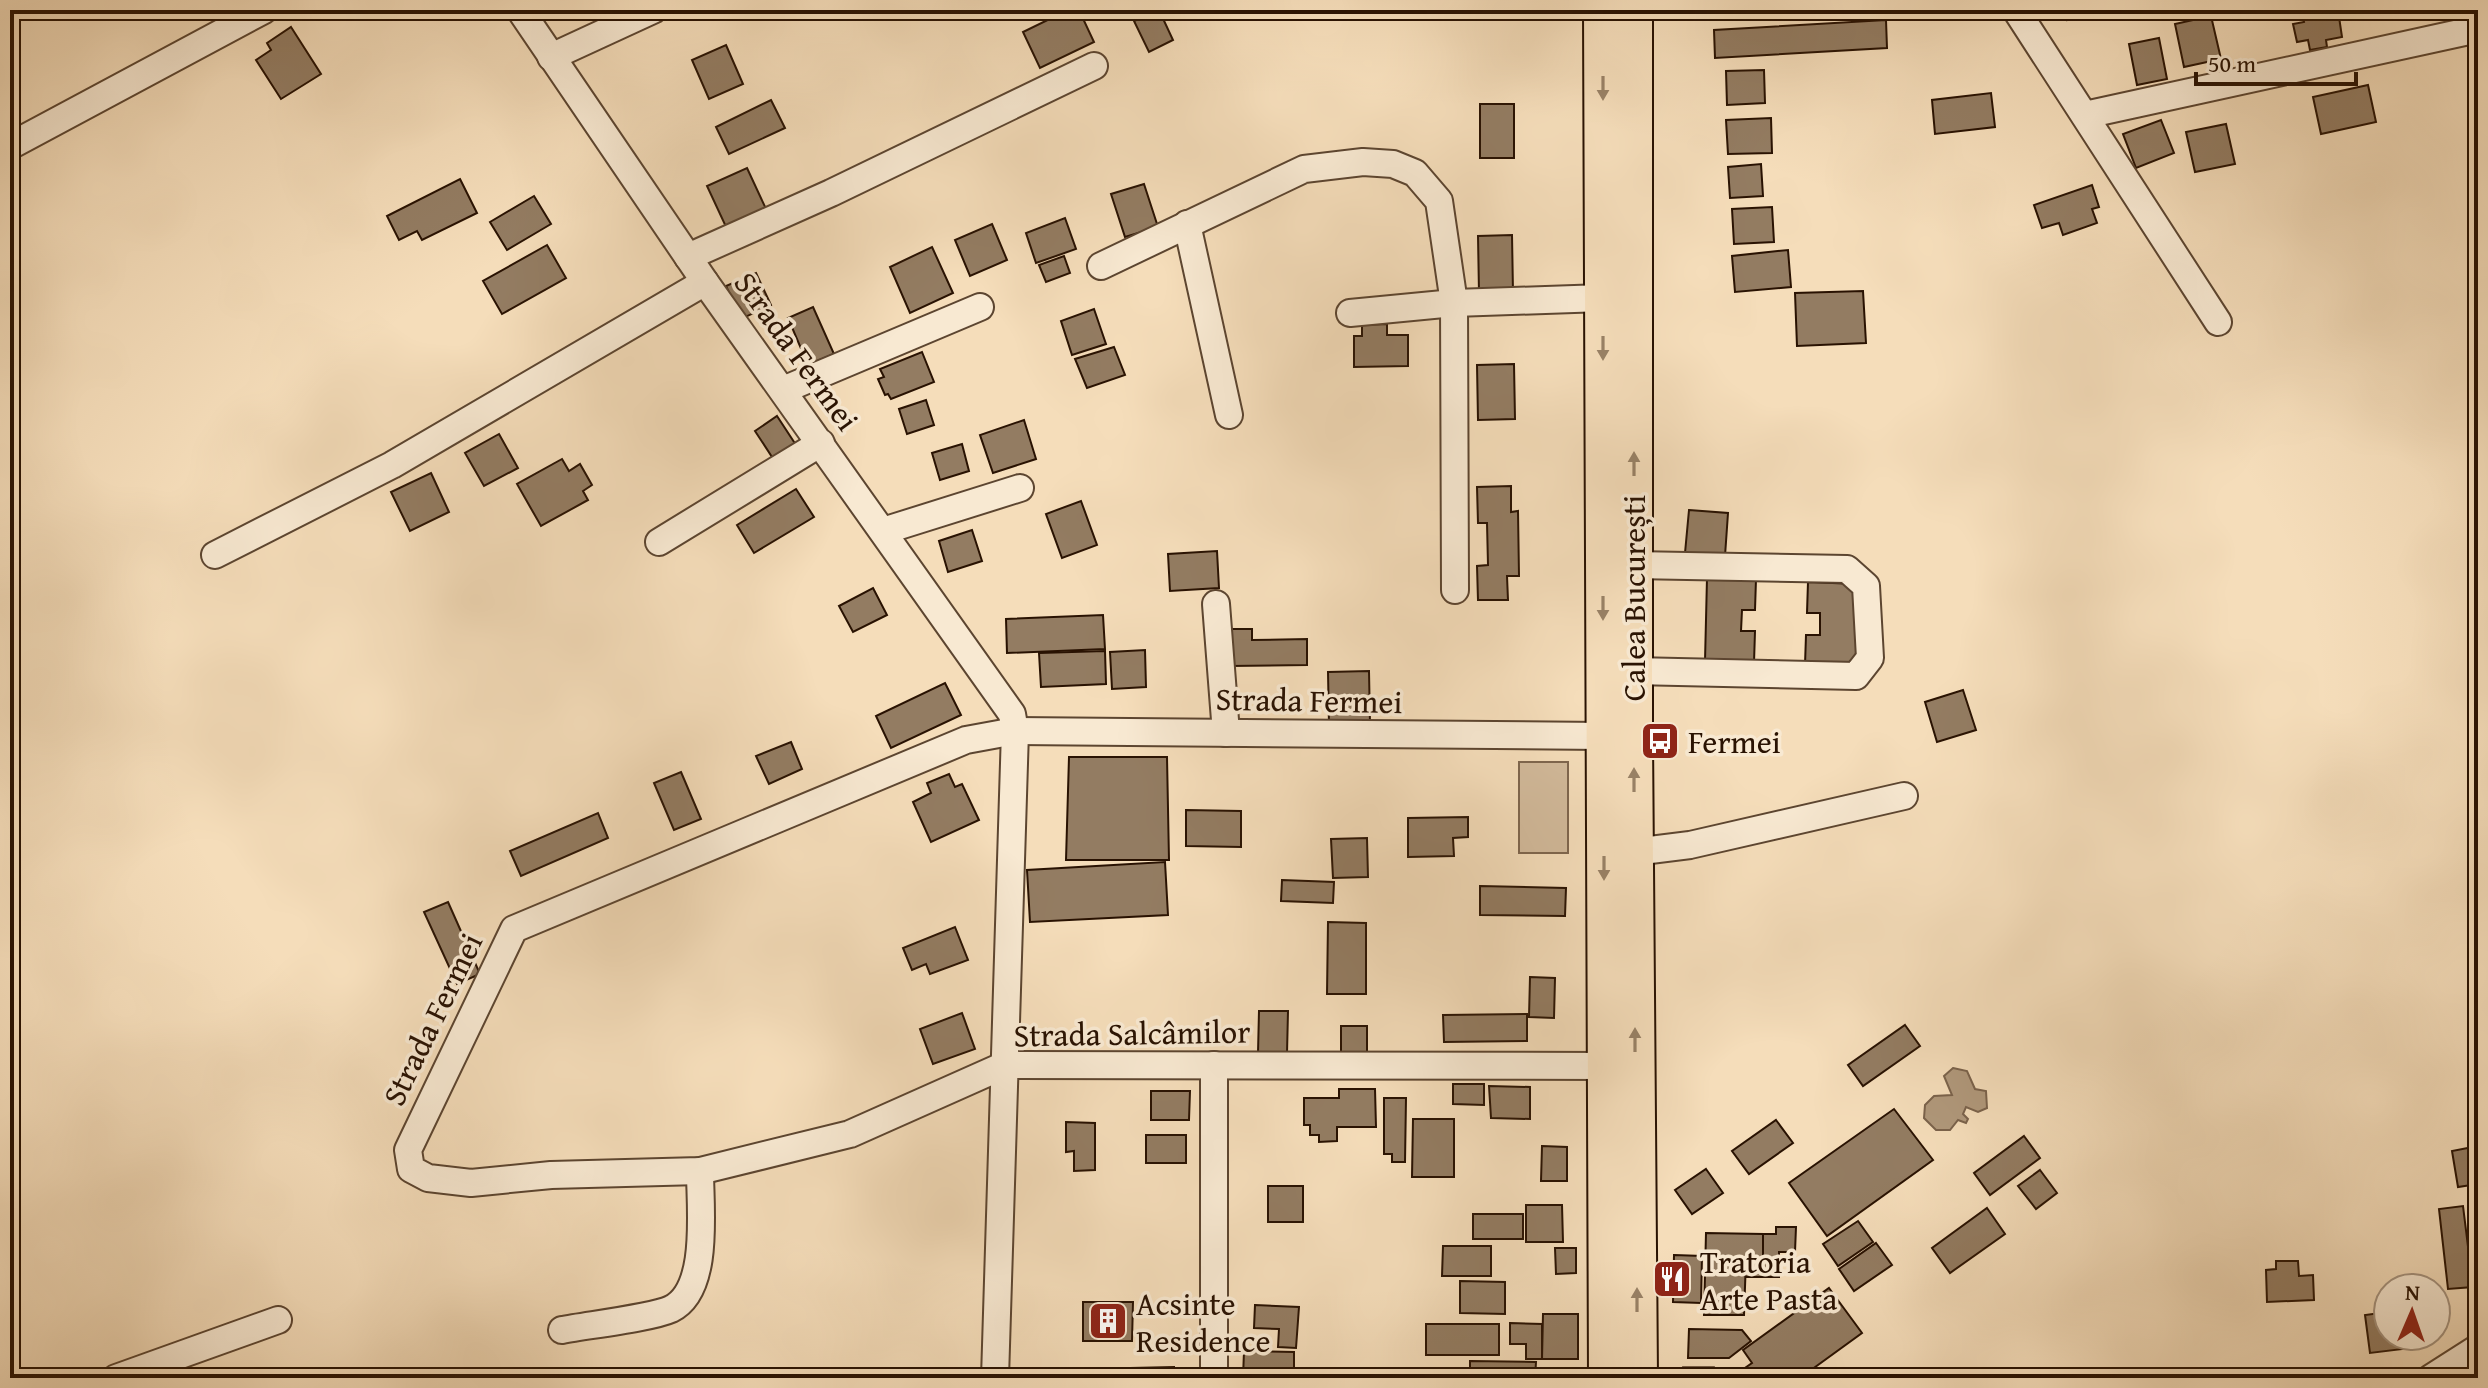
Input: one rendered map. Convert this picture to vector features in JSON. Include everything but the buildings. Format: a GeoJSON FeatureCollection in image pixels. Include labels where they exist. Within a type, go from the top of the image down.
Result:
{"type":"FeatureCollection","features":[{"type":"Feature","properties":{"kind":"highway","name":"Calea București"},"geometry":{"type":"LineString","coordinates":[[1603,10],[1603,736],[1608,1378]]}},
{"type":"Feature","properties":{"kind":"highway","name":"Calea București"},"geometry":{"type":"LineString","coordinates":[[1633,10],[1633,671],[1638,1378]]}},
{"type":"Feature","properties":{"kind":"street"},"geometry":{"type":"LineString","coordinates":[[10,146],[264,10]]}},
{"type":"Feature","properties":{"kind":"street","name":"Strada Fermei"},"geometry":{"type":"LineString","coordinates":[[520,10],[705,282],[1012,714],[1015,731]]}},
{"type":"Feature","properties":{"kind":"street"},"geometry":{"type":"LineString","coordinates":[[551,57],[653,10]]}},
{"type":"Feature","properties":{"kind":"street"},"geometry":{"type":"LineString","coordinates":[[2016,10],[2218,322]]}},
{"type":"Feature","properties":{"kind":"street"},"geometry":{"type":"LineString","coordinates":[[2085,115],[2478,29]]}},
{"type":"Feature","properties":{"kind":"street"},"geometry":{"type":"LineString","coordinates":[[688,257],[831,193],[1094,66]]}},
{"type":"Feature","properties":{"kind":"street"},"geometry":{"type":"LineString","coordinates":[[1101,266],[1304,169],[1352,163],[1393,164],[1415,173],[1439,201],[1454,303],[1455,590]]}},
{"type":"Feature","properties":{"kind":"street"},"geometry":{"type":"LineString","coordinates":[[1187,224],[1229,415]]}},
{"type":"Feature","properties":{"kind":"street"},"geometry":{"type":"LineString","coordinates":[[215,555],[392,465],[705,282]]}},
{"type":"Feature","properties":{"kind":"street"},"geometry":{"type":"LineString","coordinates":[[1350,313],[1454,303],[1603,298]]}},
{"type":"Feature","properties":{"kind":"street"},"geometry":{"type":"LineString","coordinates":[[783,390],[980,307]]}},
{"type":"Feature","properties":{"kind":"street"},"geometry":{"type":"LineString","coordinates":[[659,542],[821,443]]}},
{"type":"Feature","properties":{"kind":"street"},"geometry":{"type":"LineString","coordinates":[[883,531],[1020,488]]}},
{"type":"Feature","properties":{"kind":"street"},"geometry":{"type":"LineString","coordinates":[[1633,671],[1856,676],[1870,658],[1866,586],[1847,569],[1634,565]]}},
{"type":"Feature","properties":{"kind":"street"},"geometry":{"type":"LineString","coordinates":[[1216,604],[1226,733]]}},
{"type":"Feature","properties":{"kind":"street"},"geometry":{"type":"LineString","coordinates":[[995,1378],[1015,731]]}},
{"type":"Feature","properties":{"kind":"street","name":"Strada Fermei"},"geometry":{"type":"LineString","coordinates":[[408,1150],[514,929],[966,740],[1015,731],[1603,736]]}},
{"type":"Feature","properties":{"kind":"street"},"geometry":{"type":"LineString","coordinates":[[1634,852],[1690,845],[1904,796]]}},
{"type":"Feature","properties":{"kind":"street","name":"Strada Salcâmilor"},"geometry":{"type":"LineString","coordinates":[[408,1150],[411,1169],[428,1178],[471,1183],[551,1175],[700,1171],[850,1134],[1005,1065],[1606,1066]]}},
{"type":"Feature","properties":{"kind":"street"},"geometry":{"type":"LineString","coordinates":[[1214,1065],[1214,1378]]}},
{"type":"Feature","properties":{"kind":"street"},"geometry":{"type":"LineString","coordinates":[[562,1330],[672,1309],[692,1290],[698,1264],[700,1171]]}},
{"type":"Feature","properties":{"kind":"street"},"geometry":{"type":"LineString","coordinates":[[116,1378],[278,1320]]}},
{"type":"Feature","properties":{"kind":"street"},"geometry":{"type":"LineString","coordinates":[[2431,1378],[2478,1348]]}},
{"type":"Feature","properties":{"kind":"shaded area"},"geometry":{"type":"Polygon","coordinates":[[[1519,762],[1568,762],[1568,853],[1519,853],[1519,762]]]}},
{"type":"Feature","properties":{"kind":"shaded area"},"geometry":{"type":"Polygon","coordinates":[[[1953,1068],[1967,1071],[1975,1089],[1986,1091],[1987,1108],[1978,1112],[1966,1107],[1963,1114],[1968,1119],[1966,1123],[1958,1120],[1950,1130],[1936,1130],[1924,1118],[1925,1105],[1934,1096],[1952,1095],[1944,1076],[1953,1068]]]}},
{"type":"Feature","properties":{"kind":"shaded area"},"geometry":{"type":"Polygon","coordinates":[[[1683,1367],[1714,1367],[1721,1378],[1679,1378],[1683,1367]]]}},
{"type":"Feature","properties":{"kind":"place","name":"Fermei"},"geometry":{"type":"Point","coordinates":[1660,741]}},
{"type":"Feature","properties":{"kind":"place","name":"Tratoria Arte Pasta"},"geometry":{"type":"Point","coordinates":[1672,1279]}},
{"type":"Feature","properties":{"kind":"place","name":"Acsinte Residence"},"geometry":{"type":"Point","coordinates":[1108,1321]}}]}
